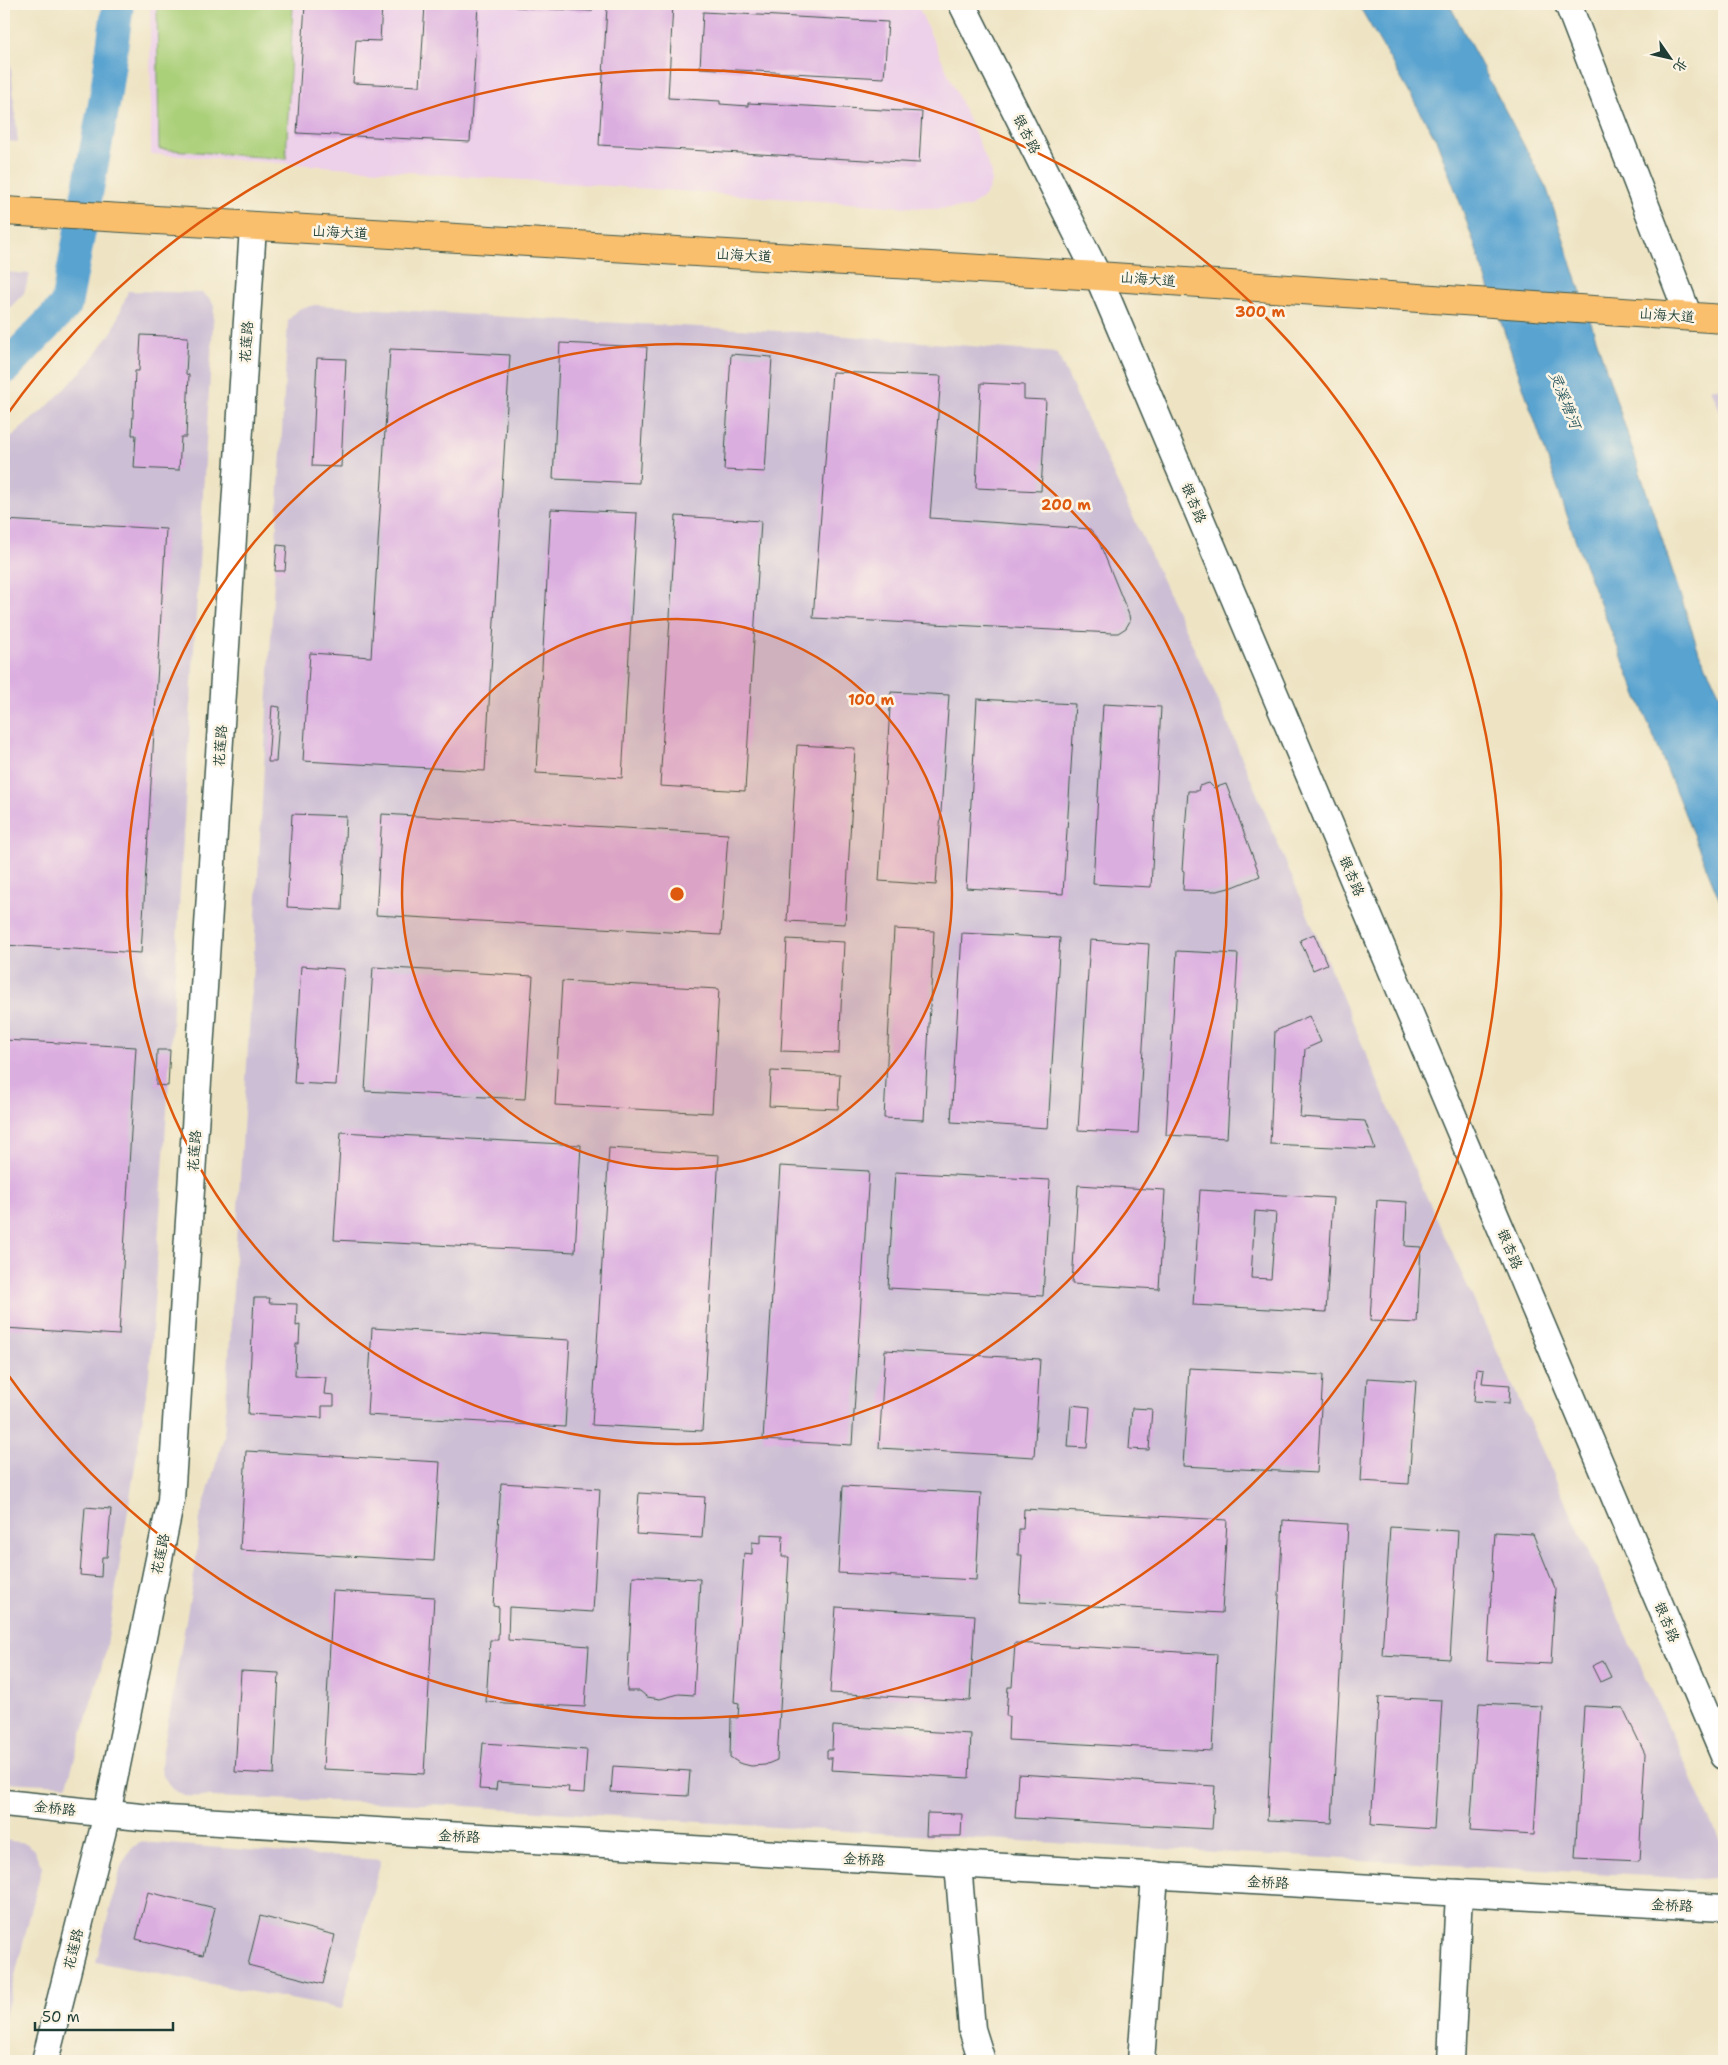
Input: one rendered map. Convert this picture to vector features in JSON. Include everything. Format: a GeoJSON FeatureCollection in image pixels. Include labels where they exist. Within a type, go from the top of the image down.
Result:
{"type":"FeatureCollection","features":[{"type":"Feature","properties":{"kind":"main road","name":"山海大道"},"geometry":{"type":"LineString","coordinates":[[9,211],[1098,276],[1724,319]]}},
{"type":"Feature","properties":{"kind":"street","name":"银杏路"},"geometry":{"type":"LineString","coordinates":[[962,4],[1098,276],[1724,1756]]}},
{"type":"Feature","properties":{"kind":"street"},"geometry":{"type":"LineString","coordinates":[[1568,4],[1689,317]]}},
{"type":"Feature","properties":{"kind":"street","name":"花莲路"},"geometry":{"type":"LineString","coordinates":[[45,2061],[107,1814],[171,1500],[253,227]]}},
{"type":"Feature","properties":{"kind":"street","name":"金桥路"},"geometry":{"type":"LineString","coordinates":[[4,1803],[160,1819],[1724,1908]]}},
{"type":"Feature","properties":{"kind":"street"},"geometry":{"type":"LineString","coordinates":[[958,1864],[972,2029],[982,2061]]}},
{"type":"Feature","properties":{"kind":"street"},"geometry":{"type":"LineString","coordinates":[[1141,2061],[1155,1875]]}},
{"type":"Feature","properties":{"kind":"street"},"geometry":{"type":"LineString","coordinates":[[1451,2061],[1459,1893]]}},
{"type":"Feature","properties":{"kind":"shaded area"},"geometry":{"type":"Polygon","coordinates":[[[5,4],[18,142],[4,141],[5,4]]]}},
{"type":"Feature","properties":{"kind":"shaded area"},"geometry":{"type":"Polygon","coordinates":[[[150,4],[917,4],[991,170],[991,181],[989,189],[983,197],[970,207],[935,209],[151,154],[150,4]]]}},
{"type":"Feature","properties":{"kind":"shaded area"},"geometry":{"type":"Polygon","coordinates":[[[4,272],[30,274],[24,293],[4,314],[4,272]]]}},
{"type":"Feature","properties":{"kind":"shaded area"},"geometry":{"type":"Polygon","coordinates":[[[128,291],[202,293],[210,299],[214,306],[168,1095],[149,1376],[106,1651],[67,1785],[4,1782],[4,443],[50,404],[90,362],[113,330],[128,291]]]}},
{"type":"Feature","properties":{"kind":"shaded area"},"geometry":{"type":"Polygon","coordinates":[[[315,305],[798,332],[1057,353],[1213,689],[1419,1180],[1724,1849],[1724,1874],[1714,1878],[1700,1879],[790,1828],[451,1805],[184,1796],[173,1789],[163,1776],[161,1768],[162,1756],[195,1569],[200,1517],[224,1437],[255,933],[288,320],[299,309],[315,305]]]}},
{"type":"Feature","properties":{"kind":"shaded area"},"geometry":{"type":"Polygon","coordinates":[[[1711,388],[1724,389],[1724,421],[1711,388]]]}},
{"type":"Feature","properties":{"kind":"shaded area"},"geometry":{"type":"Polygon","coordinates":[[[4,1840],[26,1843],[34,1850],[42,1867],[4,2020],[4,1840]]]}},
{"type":"Feature","properties":{"kind":"shaded area"},"geometry":{"type":"Polygon","coordinates":[[[140,1842],[381,1860],[342,2009],[96,1962],[121,1867],[130,1850],[140,1842]]]}},
{"type":"Feature","properties":{"kind":"green space"},"geometry":{"type":"Polygon","coordinates":[[[157,4],[293,4],[286,159],[159,149],[157,4]]]}},
{"type":"Feature","properties":{"kind":"water","name":"灵溪塘河"},"geometry":{"type":"Polygon","coordinates":[[[1358,4],[1449,4],[1547,189],[1699,652],[1724,702],[1724,911],[1582,559],[1462,208],[1436,139],[1358,4]]]}},
{"type":"Feature","properties":{"kind":"building"},"geometry":{"type":"Polygon","coordinates":[[[305,4],[382,4],[380,41],[356,40],[353,83],[420,86],[425,4],[478,4],[470,142],[297,133],[305,4]]]}},
{"type":"Feature","properties":{"kind":"building"},"geometry":{"type":"Polygon","coordinates":[[[516,4],[673,4],[668,98],[720,101],[720,104],[748,106],[748,103],[922,112],[919,163],[599,145],[607,7],[592,6],[592,11],[515,7],[516,4]]]}},
{"type":"Feature","properties":{"kind":"building"},"geometry":{"type":"Polygon","coordinates":[[[703,12],[888,22],[884,78],[700,68],[703,12]]]}},
{"type":"Feature","properties":{"kind":"building"},"geometry":{"type":"Polygon","coordinates":[[[141,335],[188,337],[186,374],[189,375],[186,437],[181,437],[179,470],[134,468],[136,435],[132,435],[135,371],[139,371],[141,335]]]}},
{"type":"Feature","properties":{"kind":"building"},"geometry":{"type":"Polygon","coordinates":[[[560,343],[647,347],[639,483],[553,479],[560,343]]]}},
{"type":"Feature","properties":{"kind":"building"},"geometry":{"type":"Polygon","coordinates":[[[390,349],[510,355],[485,771],[303,761],[310,653],[371,657],[390,349]]]}},
{"type":"Feature","properties":{"kind":"building"},"geometry":{"type":"Polygon","coordinates":[[[731,354],[772,357],[765,472],[724,470],[731,354]]]}},
{"type":"Feature","properties":{"kind":"building"},"geometry":{"type":"Polygon","coordinates":[[[317,358],[346,359],[341,467],[312,466],[317,358]]]}},
{"type":"Feature","properties":{"kind":"building"},"geometry":{"type":"Polygon","coordinates":[[[832,372],[941,376],[930,518],[1090,529],[1097,537],[1129,615],[1130,621],[1126,628],[1118,633],[1113,633],[813,618],[832,372]]]}},
{"type":"Feature","properties":{"kind":"building"},"geometry":{"type":"Polygon","coordinates":[[[981,383],[1024,385],[1024,399],[1046,400],[1041,491],[976,488],[981,383]]]}},
{"type":"Feature","properties":{"kind":"building"},"geometry":{"type":"Polygon","coordinates":[[[551,509],[637,513],[622,778],[536,773],[551,509]]]}},
{"type":"Feature","properties":{"kind":"building"},"geometry":{"type":"Polygon","coordinates":[[[676,516],[761,521],[745,791],[660,786],[676,516]]]}},
{"type":"Feature","properties":{"kind":"building"},"geometry":{"type":"Polygon","coordinates":[[[4,520],[166,529],[141,953],[4,945],[4,520]]]}},
{"type":"Feature","properties":{"kind":"building"},"geometry":{"type":"Polygon","coordinates":[[[277,545],[287,546],[285,571],[275,571],[277,545]]]}},
{"type":"Feature","properties":{"kind":"building"},"geometry":{"type":"Polygon","coordinates":[[[891,692],[949,695],[936,885],[879,881],[891,692]]]}},
{"type":"Feature","properties":{"kind":"building"},"geometry":{"type":"Polygon","coordinates":[[[977,699],[1075,704],[1063,894],[966,888],[977,699]]]}},
{"type":"Feature","properties":{"kind":"building"},"geometry":{"type":"Polygon","coordinates":[[[1103,704],[1161,707],[1151,887],[1093,884],[1103,704]]]}},
{"type":"Feature","properties":{"kind":"building"},"geometry":{"type":"Polygon","coordinates":[[[272,706],[280,707],[276,762],[268,762],[272,706]]]}},
{"type":"Feature","properties":{"kind":"building"},"geometry":{"type":"Polygon","coordinates":[[[797,745],[855,748],[845,924],[787,921],[797,745]]]}},
{"type":"Feature","properties":{"kind":"building"},"geometry":{"type":"Polygon","coordinates":[[[1209,783],[1214,788],[1226,784],[1260,876],[1217,891],[1183,890],[1184,871],[1182,870],[1188,791],[1198,791],[1199,786],[1209,783]]]}},
{"type":"Feature","properties":{"kind":"building"},"geometry":{"type":"Polygon","coordinates":[[[292,814],[346,816],[342,910],[287,907],[292,814]]]}},
{"type":"Feature","properties":{"kind":"building"},"geometry":{"type":"Polygon","coordinates":[[[382,814],[728,834],[721,935],[376,915],[382,814]]]}},
{"type":"Feature","properties":{"kind":"building"},"geometry":{"type":"Polygon","coordinates":[[[894,929],[934,931],[924,1120],[884,1118],[894,929]]]}},
{"type":"Feature","properties":{"kind":"building"},"geometry":{"type":"Polygon","coordinates":[[[962,933],[1060,938],[1048,1128],[951,1122],[962,933]]]}},
{"type":"Feature","properties":{"kind":"building"},"geometry":{"type":"Polygon","coordinates":[[[1314,934],[1327,964],[1313,970],[1300,940],[1314,934]]]}},
{"type":"Feature","properties":{"kind":"building"},"geometry":{"type":"Polygon","coordinates":[[[787,939],[844,942],[839,1053],[781,1051],[787,939]]]}},
{"type":"Feature","properties":{"kind":"building"},"geometry":{"type":"Polygon","coordinates":[[[1090,940],[1149,944],[1138,1133],[1078,1130],[1090,940]]]}},
{"type":"Feature","properties":{"kind":"building"},"geometry":{"type":"Polygon","coordinates":[[[1177,951],[1238,954],[1227,1138],[1166,1135],[1177,951]]]}},
{"type":"Feature","properties":{"kind":"building"},"geometry":{"type":"Polygon","coordinates":[[[301,966],[344,969],[336,1085],[294,1083],[301,966]]]}},
{"type":"Feature","properties":{"kind":"building"},"geometry":{"type":"Polygon","coordinates":[[[373,967],[533,976],[525,1099],[365,1091],[373,967]]]}},
{"type":"Feature","properties":{"kind":"building"},"geometry":{"type":"Polygon","coordinates":[[[562,981],[719,989],[712,1113],[555,1105],[562,981]]]}},
{"type":"Feature","properties":{"kind":"building"},"geometry":{"type":"Polygon","coordinates":[[[1309,1016],[1321,1042],[1305,1049],[1300,1117],[1365,1121],[1375,1149],[1270,1144],[1275,1031],[1309,1016]]]}},
{"type":"Feature","properties":{"kind":"building"},"geometry":{"type":"Polygon","coordinates":[[[4,1040],[136,1047],[119,1335],[4,1328],[4,1040]]]}},
{"type":"Feature","properties":{"kind":"building"},"geometry":{"type":"Polygon","coordinates":[[[157,1050],[170,1050],[168,1086],[156,1085],[157,1050]]]}},
{"type":"Feature","properties":{"kind":"building"},"geometry":{"type":"Polygon","coordinates":[[[771,1071],[840,1074],[838,1109],[769,1106],[771,1071]]]}},
{"type":"Feature","properties":{"kind":"building"},"geometry":{"type":"Polygon","coordinates":[[[341,1132],[581,1145],[575,1252],[334,1240],[341,1132]]]}},
{"type":"Feature","properties":{"kind":"building"},"geometry":{"type":"Polygon","coordinates":[[[609,1148],[719,1155],[702,1431],[592,1425],[609,1148]]]}},
{"type":"Feature","properties":{"kind":"building"},"geometry":{"type":"Polygon","coordinates":[[[780,1166],[869,1171],[852,1445],[763,1440],[780,1166]]]}},
{"type":"Feature","properties":{"kind":"building"},"geometry":{"type":"Polygon","coordinates":[[[895,1172],[1050,1180],[1043,1296],[888,1288],[895,1172]]]}},
{"type":"Feature","properties":{"kind":"building"},"geometry":{"type":"Polygon","coordinates":[[[1078,1185],[1165,1190],[1159,1289],[1072,1284],[1078,1185]]]}},
{"type":"Feature","properties":{"kind":"building"},"geometry":{"type":"Polygon","coordinates":[[[1200,1190],[1333,1198],[1326,1312],[1193,1305],[1200,1190]],[[1255,1211],[1251,1278],[1271,1279],[1276,1213],[1255,1211]]]}},
{"type":"Feature","properties":{"kind":"building"},"geometry":{"type":"Polygon","coordinates":[[[1377,1200],[1407,1202],[1405,1246],[1421,1247],[1417,1323],[1370,1321],[1377,1200]]]}},
{"type":"Feature","properties":{"kind":"building"},"geometry":{"type":"Polygon","coordinates":[[[254,1298],[270,1298],[269,1303],[297,1304],[296,1326],[300,1325],[299,1344],[296,1344],[295,1376],[326,1377],[324,1394],[334,1395],[334,1406],[322,1406],[322,1418],[248,1414],[254,1298]]]}},
{"type":"Feature","properties":{"kind":"building"},"geometry":{"type":"Polygon","coordinates":[[[372,1328],[570,1340],[565,1427],[367,1415],[372,1328]]]}},
{"type":"Feature","properties":{"kind":"building"},"geometry":{"type":"Polygon","coordinates":[[[885,1350],[1040,1359],[1034,1457],[879,1448],[885,1350]]]}},
{"type":"Feature","properties":{"kind":"building"},"geometry":{"type":"Polygon","coordinates":[[[1189,1368],[1323,1375],[1317,1473],[1183,1466],[1189,1368]]]}},
{"type":"Feature","properties":{"kind":"building"},"geometry":{"type":"Polygon","coordinates":[[[1477,1369],[1484,1370],[1482,1383],[1510,1385],[1509,1403],[1474,1401],[1477,1369]]]}},
{"type":"Feature","properties":{"kind":"building"},"geometry":{"type":"Polygon","coordinates":[[[1367,1378],[1416,1381],[1409,1484],[1361,1481],[1367,1378]]]}},
{"type":"Feature","properties":{"kind":"building"},"geometry":{"type":"Polygon","coordinates":[[[1071,1405],[1090,1407],[1087,1448],[1068,1447],[1071,1405]]]}},
{"type":"Feature","properties":{"kind":"building"},"geometry":{"type":"Polygon","coordinates":[[[1132,1408],[1152,1409],[1149,1450],[1129,1449],[1132,1408]]]}},
{"type":"Feature","properties":{"kind":"building"},"geometry":{"type":"Polygon","coordinates":[[[246,1451],[440,1462],[434,1561],[240,1550],[246,1451]]]}},
{"type":"Feature","properties":{"kind":"building"},"geometry":{"type":"Polygon","coordinates":[[[501,1483],[600,1489],[593,1612],[509,1607],[508,1640],[589,1646],[585,1707],[486,1702],[490,1640],[498,1640],[499,1607],[493,1606],[501,1483]]]}},
{"type":"Feature","properties":{"kind":"building"},"geometry":{"type":"Polygon","coordinates":[[[843,1486],[981,1493],[976,1580],[838,1573],[843,1486]]]}},
{"type":"Feature","properties":{"kind":"building"},"geometry":{"type":"Polygon","coordinates":[[[639,1493],[705,1497],[702,1538],[636,1534],[639,1493]]]}},
{"type":"Feature","properties":{"kind":"building"},"geometry":{"type":"Polygon","coordinates":[[[85,1507],[111,1509],[107,1557],[102,1557],[101,1577],[80,1575],[85,1507]]]}},
{"type":"Feature","properties":{"kind":"building"},"geometry":{"type":"Polygon","coordinates":[[[1024,1509],[1227,1520],[1222,1613],[1019,1602],[1022,1555],[1018,1555],[1019,1529],[1023,1529],[1024,1509]]]}},
{"type":"Feature","properties":{"kind":"building"},"geometry":{"type":"Polygon","coordinates":[[[1283,1520],[1348,1524],[1332,1823],[1267,1820],[1283,1520]]]}},
{"type":"Feature","properties":{"kind":"building"},"geometry":{"type":"Polygon","coordinates":[[[1390,1527],[1458,1531],[1450,1659],[1382,1655],[1390,1527]]]}},
{"type":"Feature","properties":{"kind":"building"},"geometry":{"type":"Polygon","coordinates":[[[1495,1532],[1533,1534],[1555,1588],[1551,1664],[1487,1661],[1495,1532]]]}},
{"type":"Feature","properties":{"kind":"building"},"geometry":{"type":"Polygon","coordinates":[[[761,1534],[783,1535],[782,1557],[789,1557],[777,1760],[765,1765],[751,1766],[739,1763],[730,1757],[731,1717],[738,1718],[739,1703],[734,1702],[744,1553],[752,1554],[752,1542],[761,1543],[761,1534]]]}},
{"type":"Feature","properties":{"kind":"building"},"geometry":{"type":"Polygon","coordinates":[[[633,1576],[700,1579],[694,1695],[679,1694],[660,1699],[647,1697],[640,1691],[627,1691],[633,1576]]]}},
{"type":"Feature","properties":{"kind":"building"},"geometry":{"type":"Polygon","coordinates":[[[333,1591],[434,1597],[424,1774],[323,1769],[333,1591]]]}},
{"type":"Feature","properties":{"kind":"building"},"geometry":{"type":"Polygon","coordinates":[[[836,1607],[975,1615],[970,1701],[830,1693],[836,1607]]]}},
{"type":"Feature","properties":{"kind":"building"},"geometry":{"type":"Polygon","coordinates":[[[1015,1643],[1217,1654],[1212,1751],[1008,1740],[1009,1716],[1006,1716],[1008,1687],[1012,1687],[1015,1643]]]}},
{"type":"Feature","properties":{"kind":"building"},"geometry":{"type":"Polygon","coordinates":[[[1603,1661],[1611,1677],[1600,1682],[1592,1666],[1603,1661]]]}},
{"type":"Feature","properties":{"kind":"building"},"geometry":{"type":"Polygon","coordinates":[[[241,1671],[279,1673],[274,1774],[235,1772],[241,1671]]]}},
{"type":"Feature","properties":{"kind":"building"},"geometry":{"type":"Polygon","coordinates":[[[1379,1697],[1442,1700],[1434,1829],[1371,1825],[1379,1697]]]}},
{"type":"Feature","properties":{"kind":"building"},"geometry":{"type":"Polygon","coordinates":[[[1479,1703],[1542,1706],[1534,1835],[1470,1831],[1479,1703]]]}},
{"type":"Feature","properties":{"kind":"building"},"geometry":{"type":"Polygon","coordinates":[[[1584,1706],[1623,1708],[1645,1754],[1639,1861],[1575,1858],[1584,1706]]]}},
{"type":"Feature","properties":{"kind":"building"},"geometry":{"type":"Polygon","coordinates":[[[833,1726],[971,1734],[969,1778],[831,1770],[832,1758],[827,1758],[827,1750],[832,1750],[833,1726]]]}},
{"type":"Feature","properties":{"kind":"building"},"geometry":{"type":"Polygon","coordinates":[[[483,1743],[587,1750],[584,1793],[568,1792],[569,1787],[497,1782],[496,1790],[479,1789],[483,1743]]]}},
{"type":"Feature","properties":{"kind":"building"},"geometry":{"type":"Polygon","coordinates":[[[613,1766],[690,1771],[688,1796],[611,1792],[613,1766]]]}},
{"type":"Feature","properties":{"kind":"building"},"geometry":{"type":"Polygon","coordinates":[[[1018,1774],[1215,1786],[1212,1829],[1015,1818],[1018,1774]]]}},
{"type":"Feature","properties":{"kind":"building"},"geometry":{"type":"Polygon","coordinates":[[[927,1813],[962,1814],[961,1836],[926,1836],[927,1813]]]}},
{"type":"Feature","properties":{"kind":"building"},"geometry":{"type":"Polygon","coordinates":[[[148,1892],[215,1908],[203,1955],[136,1939],[148,1892]]]}},
{"type":"Feature","properties":{"kind":"building"},"geometry":{"type":"Polygon","coordinates":[[[260,1916],[335,1935],[323,1984],[248,1965],[260,1916]]]}},
{"type":"Feature","properties":{"kind":"waterway"},"geometry":{"type":"LineString","coordinates":[[4,369],[66,305],[105,99],[118,4]]}}]}
